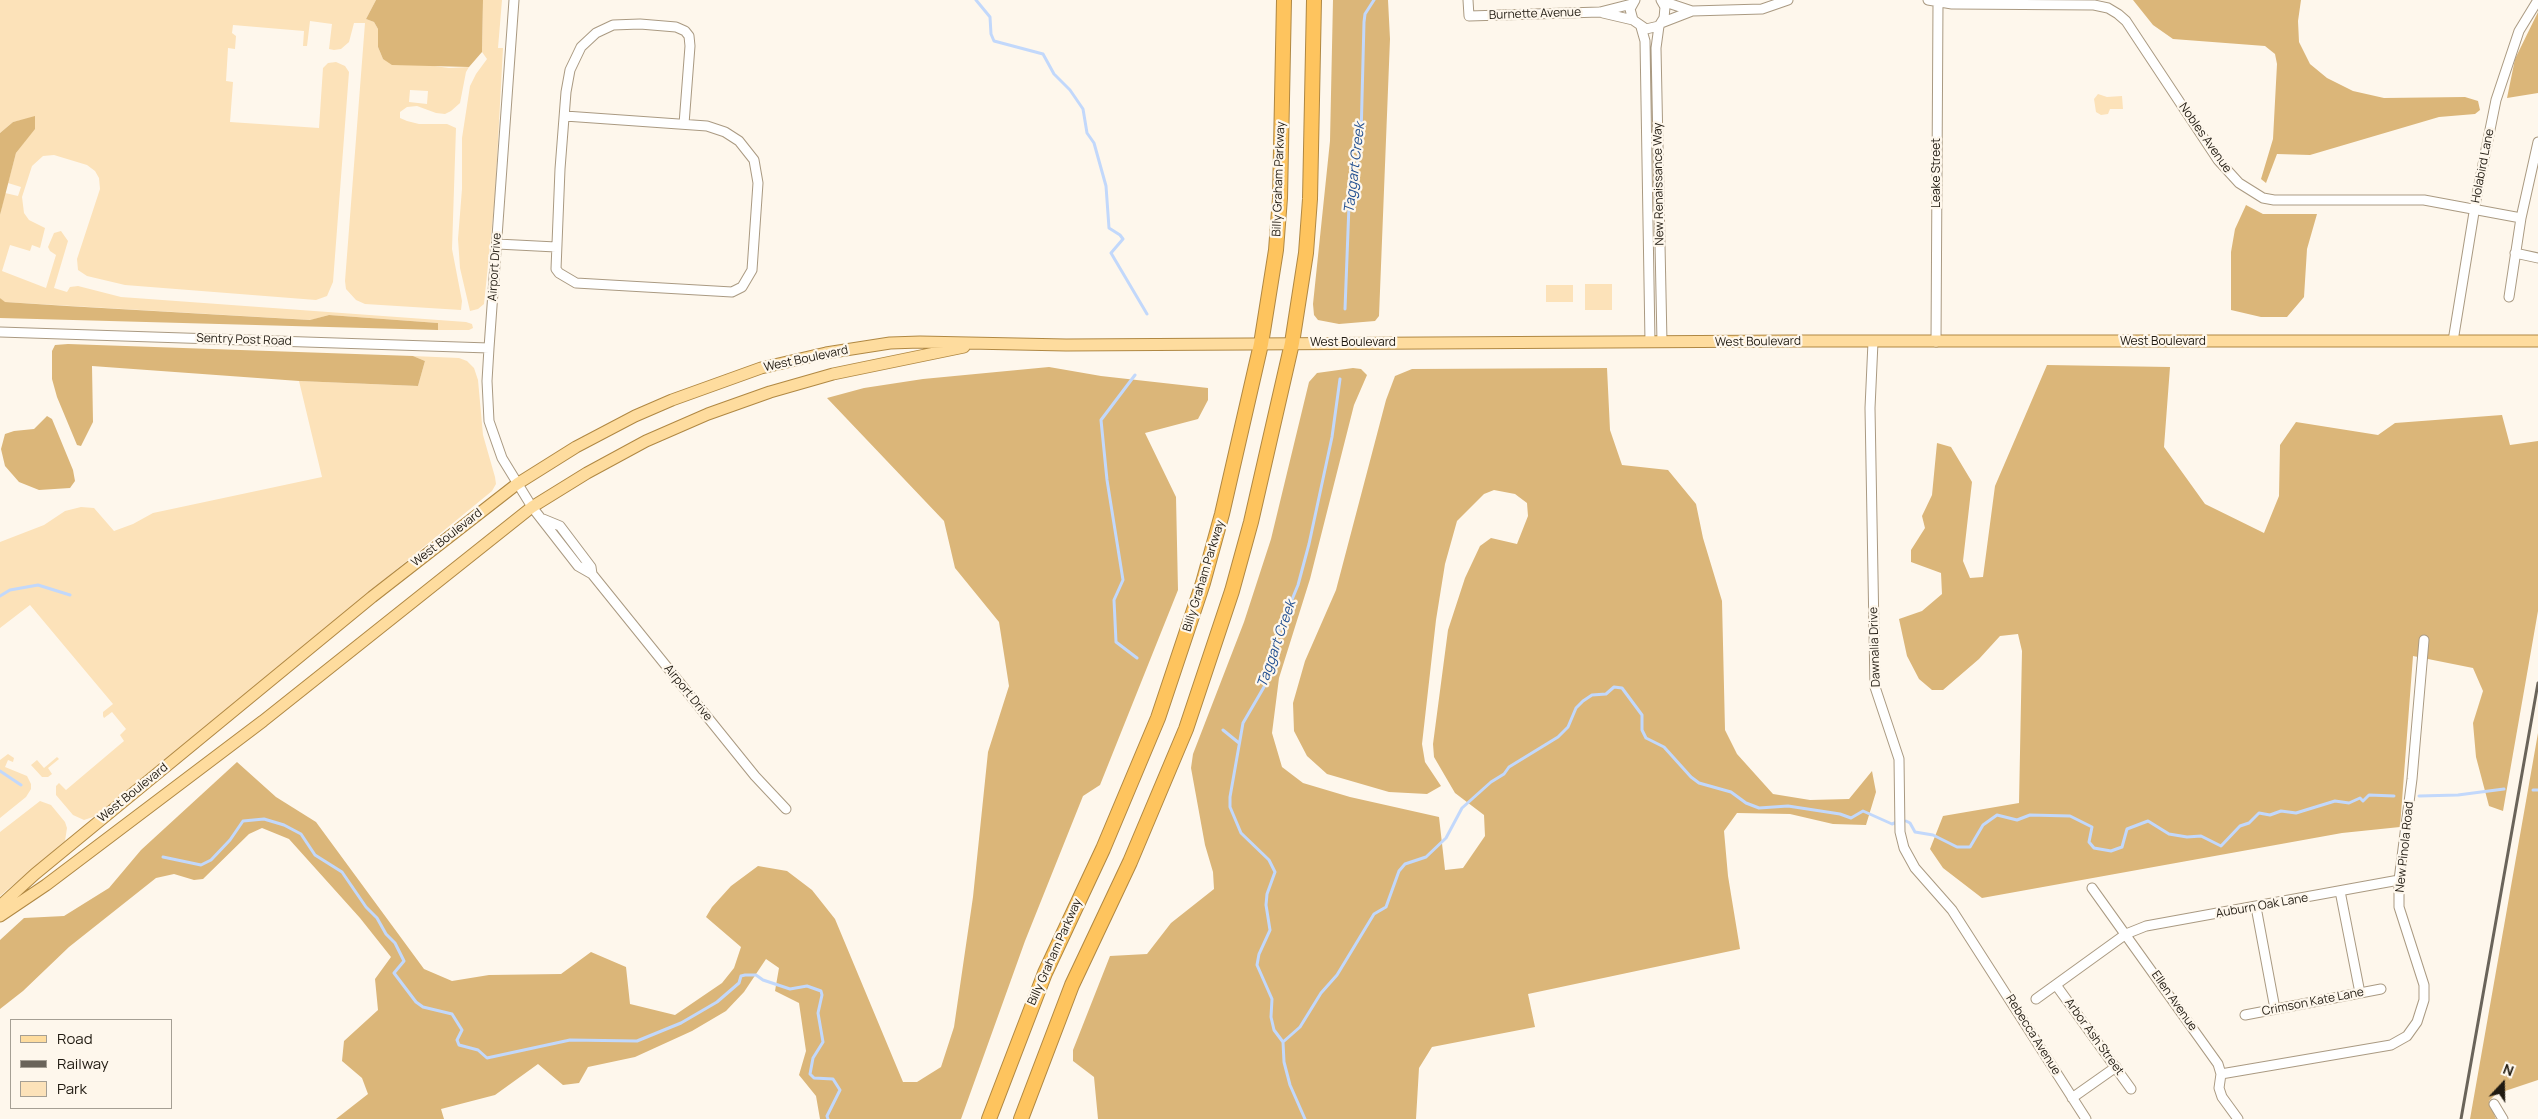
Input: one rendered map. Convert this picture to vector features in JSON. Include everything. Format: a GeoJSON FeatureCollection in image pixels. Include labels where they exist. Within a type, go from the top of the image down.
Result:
{"type":"FeatureCollection","features":[{"type":"Feature","properties":{"kind":"highway","name":"Billy Graham Parkway"},"geometry":{"type":"LineString","coordinates":[[989,1119],[1045,973],[1131,784],[1182,651],[1222,514],[1261,344],[1275,259],[1280,198],[1284,0]]}},
{"type":"Feature","properties":{"kind":"highway"},"geometry":{"type":"LineString","coordinates":[[1021,1119],[1072,985],[1159,796],[1210,660],[1252,522],[1292,343],[1306,253],[1310,199],[1314,0]]}},
{"type":"Feature","properties":{"kind":"main road","name":"West Boulevard"},"geometry":{"type":"LineString","coordinates":[[0,906],[34,874],[349,616],[517,484],[576,447],[635,416],[698,389],[761,368],[826,353],[890,343],[2538,341]]}},
{"type":"Feature","properties":{"kind":"main road","name":"West Boulevard"},"geometry":{"type":"LineString","coordinates":[[0,916],[46,885],[263,721],[532,508],[587,472],[646,441],[708,414],[770,392],[833,374],[978,344]]}},
{"type":"Feature","properties":{"kind":"street","name":"Airport Drive"},"geometry":{"type":"LineString","coordinates":[[514,0],[487,381],[489,421],[502,458],[532,508],[543,519],[551,533],[578,566],[584,572],[592,574],[755,776],[786,809]]}},
{"type":"Feature","properties":{"kind":"street","name":"Burnette Avenue"},"geometry":{"type":"LineString","coordinates":[[1468,0],[1470,16],[1600,12],[1633,2]]}},
{"type":"Feature","properties":{"kind":"street"},"geometry":{"type":"LineString","coordinates":[[1661,1],[1692,11],[1762,9],[1788,0]]}},
{"type":"Feature","properties":{"kind":"street","name":"Nobles Avenue"},"geometry":{"type":"LineString","coordinates":[[1928,0],[1938,3],[2095,2],[2108,8],[2126,21],[2218,160],[2239,183],[2252,192],[2274,200],[2416,200],[2521,218]]}},
{"type":"Feature","properties":{"kind":"street","name":"Holabird Lane"},"geometry":{"type":"LineString","coordinates":[[2454,341],[2474,210],[2496,100],[2504,71],[2519,31],[2538,0]]}},
{"type":"Feature","properties":{"kind":"street","name":"New Renaissance Way"},"geometry":{"type":"LineString","coordinates":[[1661,1],[1665,13],[1660,24],[1656,48],[1662,342]]}},
{"type":"Feature","properties":{"kind":"street"},"geometry":{"type":"LineString","coordinates":[[1633,2],[1630,9],[1633,20],[1641,27],[1652,28],[1692,11]]}},
{"type":"Feature","properties":{"kind":"street","name":"Leake Street"},"geometry":{"type":"LineString","coordinates":[[1936,342],[1938,3]]}},
{"type":"Feature","properties":{"kind":"street","name":"Burnette Avenue"},"geometry":{"type":"LineString","coordinates":[[1600,12],[1633,20]]}},
{"type":"Feature","properties":{"kind":"street"},"geometry":{"type":"LineString","coordinates":[[565,116],[707,126],[726,133],[739,141],[749,153],[756,167],[758,183],[752,270],[742,287],[726,293],[576,282],[559,273],[556,269],[565,116],[570,70],[581,46],[596,33],[613,25],[640,24],[676,27],[685,31],[689,36],[684,124]]}},
{"type":"Feature","properties":{"kind":"street","name":"New Renaissance Way"},"geometry":{"type":"LineString","coordinates":[[1641,27],[1645,42],[1650,342]]}},
{"type":"Feature","properties":{"kind":"street"},"geometry":{"type":"LineString","coordinates":[[2509,296],[2521,218],[2535,171],[2538,142]]}},
{"type":"Feature","properties":{"kind":"street"},"geometry":{"type":"LineString","coordinates":[[496,244],[556,247]]}},
{"type":"Feature","properties":{"kind":"street"},"geometry":{"type":"LineString","coordinates":[[2515,253],[2538,258]]}},
{"type":"Feature","properties":{"kind":"street","name":"Sentry Post Road"},"geometry":{"type":"LineString","coordinates":[[0,332],[489,348]]}},
{"type":"Feature","properties":{"kind":"street","name":"Dawnalia Drive"},"geometry":{"type":"LineString","coordinates":[[1873,342],[1870,408],[1875,687],[1901,766],[1900,832],[1904,848],[1911,863],[1952,910],[1979,952]]}},
{"type":"Feature","properties":{"kind":"street","name":"New Pinola Road"},"geometry":{"type":"LineString","coordinates":[[2221,1074],[2391,1045],[2413,1030],[2422,1008],[2424,985],[2400,907],[2399,880],[2412,779],[2424,640]]}},
{"type":"Feature","properties":{"kind":"street","name":"Auburn Oak Lane"},"geometry":{"type":"LineString","coordinates":[[2036,999],[2126,934],[2146,926],[2399,880]]}},
{"type":"Feature","properties":{"kind":"street","name":"Ellen Avenue"},"geometry":{"type":"LineString","coordinates":[[2092,888],[2218,1064],[2221,1074],[2219,1088],[2222,1097],[2238,1119]]}},
{"type":"Feature","properties":{"kind":"street"},"geometry":{"type":"LineString","coordinates":[[2340,892],[2360,993]]}},
{"type":"Feature","properties":{"kind":"street"},"geometry":{"type":"LineString","coordinates":[[2256,907],[2275,1010]]}},
{"type":"Feature","properties":{"kind":"street","name":"Rebecca Avenue"},"geometry":{"type":"LineString","coordinates":[[1979,952],[2086,1119]]}},
{"type":"Feature","properties":{"kind":"street","name":"Arbor Ash Street"},"geometry":{"type":"LineString","coordinates":[[2056,985],[2131,1089]]}},
{"type":"Feature","properties":{"kind":"street","name":"Crimson Kate Lane"},"geometry":{"type":"LineString","coordinates":[[2245,1015],[2381,989]]}},
{"type":"Feature","properties":{"kind":"street"},"geometry":{"type":"LineString","coordinates":[[2072,1098],[2116,1067]]}},
{"type":"Feature","properties":{"kind":"street"},"geometry":{"type":"LineString","coordinates":[[2494,1104],[2503,1119]]}},
{"type":"Feature","properties":{"kind":"green space"},"geometry":{"type":"Polygon","coordinates":[[[0,0],[376,0],[366,19],[374,22],[378,29],[378,47],[383,59],[449,68],[469,67],[466,72],[460,103],[451,111],[445,114],[436,113],[417,106],[407,107],[400,112],[400,118],[407,121],[419,124],[447,124],[456,128],[452,249],[462,301],[461,310],[365,304],[356,300],[346,289],[345,281],[365,23],[354,23],[349,42],[341,49],[334,50],[329,49],[332,24],[310,21],[307,46],[303,46],[304,31],[233,25],[232,33],[236,36],[235,49],[228,48],[226,81],[233,82],[230,122],[319,128],[323,68],[328,63],[336,62],[345,66],[349,72],[333,282],[327,296],[316,300],[125,285],[87,276],[78,270],[77,259],[100,189],[99,178],[95,171],[87,165],[54,155],[43,156],[32,166],[22,197],[24,213],[29,220],[45,228],[40,248],[32,245],[30,251],[10,245],[2,271],[46,288],[56,255],[48,247],[54,233],[61,231],[68,241],[54,288],[67,292],[70,287],[78,286],[121,297],[466,322],[472,324],[473,328],[469,330],[438,330],[438,323],[329,315],[311,320],[4,302],[0,298],[0,215],[5,193],[18,196],[21,187],[8,183],[16,153],[34,129],[35,117],[13,122],[0,133],[0,0]],[[410,90],[409,102],[427,104],[428,91],[410,90]]]}},
{"type":"Feature","properties":{"kind":"green space"},"geometry":{"type":"Polygon","coordinates":[[[483,0],[502,0],[498,48],[503,48],[495,197],[484,304],[478,309],[470,311],[460,268],[458,239],[462,189],[462,138],[470,86],[487,59],[482,52],[483,0]]]}},
{"type":"Feature","properties":{"kind":"green space"},"geometry":{"type":"Polygon","coordinates":[[[2098,94],[2107,97],[2122,96],[2123,109],[2110,109],[2108,114],[2101,115],[2096,112],[2094,99],[2098,94]]]}},
{"type":"Feature","properties":{"kind":"green space"},"geometry":{"type":"Polygon","coordinates":[[[1585,284],[1612,284],[1612,310],[1585,310],[1585,284]]]}},
{"type":"Feature","properties":{"kind":"green space"},"geometry":{"type":"Polygon","coordinates":[[[1546,285],[1573,285],[1573,302],[1546,302],[1546,285]]]}},
{"type":"Feature","properties":{"kind":"green space"},"geometry":{"type":"Polygon","coordinates":[[[413,356],[459,358],[467,361],[474,368],[478,380],[483,435],[495,477],[496,484],[492,491],[96,816],[84,820],[73,815],[56,795],[56,786],[59,783],[66,790],[124,741],[120,735],[126,729],[112,712],[104,718],[103,712],[113,704],[30,605],[0,628],[0,542],[44,525],[65,511],[81,507],[94,508],[114,531],[133,524],[153,513],[322,477],[299,381],[418,386],[425,361],[413,356]]]}},
{"type":"Feature","properties":{"kind":"green space"},"geometry":{"type":"Polygon","coordinates":[[[8,754],[14,758],[13,762],[8,760],[5,767],[27,776],[31,789],[26,797],[0,818],[0,760],[8,754]]]}},
{"type":"Feature","properties":{"kind":"green space"},"geometry":{"type":"Polygon","coordinates":[[[57,757],[59,759],[48,768],[52,774],[48,777],[42,777],[31,765],[37,760],[44,768],[57,757]]]}},
{"type":"Feature","properties":{"kind":"green space"},"geometry":{"type":"Polygon","coordinates":[[[40,801],[51,805],[65,822],[67,828],[65,841],[0,896],[0,832],[40,801]]]}},
{"type":"Feature","properties":{"kind":"shaded area"},"geometry":{"type":"Polygon","coordinates":[[[376,0],[483,0],[482,52],[469,67],[392,65],[383,59],[378,47],[378,29],[374,22],[366,19],[376,0]]]}},
{"type":"Feature","properties":{"kind":"shaded area"},"geometry":{"type":"Polygon","coordinates":[[[1333,0],[1388,0],[1390,39],[1379,316],[1375,321],[1339,324],[1318,320],[1314,315],[1313,304],[1330,141],[1333,0]]]}},
{"type":"Feature","properties":{"kind":"shaded area"},"geometry":{"type":"Polygon","coordinates":[[[2133,0],[2301,0],[2298,21],[2299,42],[2310,64],[2327,78],[2353,91],[2384,98],[2465,97],[2478,101],[2480,110],[2475,114],[2439,117],[2310,155],[2277,154],[2266,183],[2261,179],[2273,139],[2277,64],[2275,54],[2265,46],[2173,39],[2153,25],[2133,0]]]}},
{"type":"Feature","properties":{"kind":"shaded area"},"geometry":{"type":"Polygon","coordinates":[[[2538,12],[2538,93],[2507,98],[2515,59],[2538,12]]]}},
{"type":"Feature","properties":{"kind":"shaded area"},"geometry":{"type":"Polygon","coordinates":[[[35,116],[35,129],[16,153],[0,215],[0,133],[13,122],[35,116]]]}},
{"type":"Feature","properties":{"kind":"shaded area"},"geometry":{"type":"Polygon","coordinates":[[[2246,205],[2263,214],[2317,214],[2307,249],[2304,297],[2287,317],[2261,317],[2231,310],[2231,252],[2235,229],[2246,205]]]}},
{"type":"Feature","properties":{"kind":"shaded area"},"geometry":{"type":"Polygon","coordinates":[[[0,298],[5,302],[310,320],[329,315],[438,323],[438,330],[0,318],[0,298]]]}},
{"type":"Feature","properties":{"kind":"shaded area"},"geometry":{"type":"Polygon","coordinates":[[[55,345],[413,356],[425,361],[418,386],[299,381],[92,366],[93,422],[81,446],[77,445],[57,397],[52,379],[52,351],[55,345]]]}},
{"type":"Feature","properties":{"kind":"shaded area"},"geometry":{"type":"Polygon","coordinates":[[[2047,365],[2170,367],[2164,447],[2205,504],[2264,533],[2279,496],[2280,445],[2296,422],[2378,435],[2395,423],[2502,415],[2510,445],[2538,441],[2538,611],[2503,811],[2489,806],[2476,757],[2473,723],[2483,691],[2473,668],[2413,656],[2400,827],[2342,833],[1982,898],[1943,868],[1930,849],[1943,816],[2019,803],[2022,651],[2018,634],[2000,636],[1979,659],[1943,690],[1932,690],[1919,679],[1907,656],[1899,619],[1922,611],[1942,594],[1941,573],[1911,562],[1911,550],[1925,528],[1922,516],[1932,495],[1937,443],[1951,447],[1972,482],[1963,561],[1970,578],[1983,577],[1995,486],[2047,365]]]}},
{"type":"Feature","properties":{"kind":"shaded area"},"geometry":{"type":"Polygon","coordinates":[[[1049,367],[1101,376],[1208,388],[1208,400],[1198,419],[1145,433],[1176,497],[1178,590],[1100,785],[1083,796],[1025,941],[961,1119],[820,1119],[816,1096],[799,1075],[806,1051],[799,1003],[775,991],[779,968],[766,959],[744,992],[726,1011],[692,1031],[635,1057],[588,1067],[579,1083],[563,1085],[538,1064],[495,1095],[441,1109],[444,1119],[336,1119],[368,1094],[362,1078],[342,1061],[344,1041],[378,1010],[375,979],[391,957],[360,918],[289,839],[262,828],[249,834],[203,879],[194,880],[174,874],[156,878],[69,947],[23,991],[0,1009],[0,940],[24,918],[64,916],[109,888],[141,850],[237,762],[276,797],[316,822],[424,969],[452,981],[489,975],[561,974],[591,952],[626,967],[630,1004],[675,1015],[722,983],[734,968],[741,947],[706,917],[712,907],[731,886],[758,866],[787,871],[812,890],[835,919],[903,1082],[917,1082],[941,1067],[954,1027],[973,897],[988,752],[1009,686],[999,622],[955,568],[944,521],[827,398],[864,388],[923,379],[1049,367]]]}},
{"type":"Feature","properties":{"kind":"shaded area"},"geometry":{"type":"Polygon","coordinates":[[[1353,368],[1361,369],[1367,375],[1354,405],[1310,579],[1279,678],[1272,733],[1282,767],[1303,783],[1350,797],[1439,817],[1445,870],[1463,868],[1485,836],[1484,815],[1455,793],[1434,757],[1433,744],[1448,630],[1465,578],[1480,546],[1491,538],[1517,544],[1528,516],[1527,503],[1515,494],[1494,490],[1484,494],[1457,521],[1445,564],[1436,620],[1422,744],[1425,762],[1441,786],[1427,794],[1389,792],[1327,774],[1307,756],[1294,731],[1293,703],[1305,661],[1336,590],[1386,400],[1395,376],[1412,369],[1607,368],[1610,430],[1622,465],[1668,470],[1696,504],[1703,538],[1722,601],[1725,730],[1737,754],[1773,794],[1810,800],[1849,799],[1872,771],[1876,792],[1866,825],[1833,824],[1790,814],[1737,813],[1724,831],[1728,876],[1740,949],[1528,994],[1535,1027],[1432,1047],[1419,1068],[1416,1119],[1098,1119],[1094,1077],[1073,1061],[1073,1050],[1110,956],[1147,954],[1171,923],[1214,889],[1213,872],[1205,845],[1191,768],[1193,754],[1244,622],[1271,539],[1309,382],[1317,373],[1353,368]]]}},
{"type":"Feature","properties":{"kind":"shaded area"},"geometry":{"type":"Polygon","coordinates":[[[47,416],[52,419],[73,470],[75,481],[70,488],[39,490],[19,482],[5,466],[1,449],[5,434],[34,429],[47,416]]]}},
{"type":"Feature","properties":{"kind":"shaded area"},"geometry":{"type":"Polygon","coordinates":[[[2538,733],[2538,1080],[2496,1094],[2489,1101],[2496,1119],[2470,1119],[2538,733]]]}},
{"type":"Feature","properties":{"kind":"waterway"},"geometry":{"type":"LineString","coordinates":[[976,0],[990,17],[991,34],[994,41],[1043,54],[1054,74],[1070,90],[1083,109],[1087,133],[1094,143],[1106,186],[1109,228],[1123,239],[1111,253],[1147,314]]}},
{"type":"Feature","properties":{"kind":"waterway","name":"Taggart Creek"},"geometry":{"type":"LineString","coordinates":[[1345,309],[1349,205],[1353,193],[1361,137],[1364,22],[1365,14],[1374,0]]}},
{"type":"Feature","properties":{"kind":"waterway"},"geometry":{"type":"LineString","coordinates":[[1135,375],[1101,420],[1107,480],[1123,580],[1114,600],[1116,642],[1137,658]]}},
{"type":"Feature","properties":{"kind":"waterway","name":"Taggart Creek"},"geometry":{"type":"LineString","coordinates":[[1305,1119],[1290,1085],[1284,1062],[1283,1042],[1274,1030],[1271,1017],[1272,999],[1257,965],[1259,954],[1270,930],[1266,905],[1267,894],[1275,872],[1269,860],[1241,833],[1230,807],[1230,797],[1243,723],[1264,687],[1277,636],[1298,585],[1309,544],[1332,437],[1340,379]]}},
{"type":"Feature","properties":{"kind":"waterway"},"geometry":{"type":"LineString","coordinates":[[0,596],[10,590],[38,585],[70,595]]}},
{"type":"Feature","properties":{"kind":"waterway"},"geometry":{"type":"LineString","coordinates":[[1283,1042],[1300,1027],[1321,993],[1337,975],[1374,914],[1386,907],[1399,871],[1405,864],[1426,857],[1446,838],[1462,808],[1491,782],[1504,774],[1509,767],[1558,737],[1568,727],[1576,708],[1583,701],[1592,695],[1606,694],[1614,687],[1622,688],[1642,715],[1642,730],[1646,738],[1664,747],[1691,777],[1699,783],[1731,792],[1746,803],[1759,808],[1788,806],[1840,814],[1851,818],[1863,811],[1892,824],[1897,822]]}},
{"type":"Feature","properties":{"kind":"waterway"},"geometry":{"type":"LineString","coordinates":[[1223,730],[1239,743]]}},
{"type":"Feature","properties":{"kind":"waterway"},"geometry":{"type":"LineString","coordinates":[[0,771],[21,785]]}},
{"type":"Feature","properties":{"kind":"waterway"},"geometry":{"type":"LineString","coordinates":[[2419,796],[2458,795],[2504,789]]}},
{"type":"Feature","properties":{"kind":"waterway"},"geometry":{"type":"LineString","coordinates":[[2533,790],[2538,790]]}},
{"type":"Feature","properties":{"kind":"waterway"},"geometry":{"type":"LineString","coordinates":[[1906,821],[1910,823],[1915,832],[1933,835],[1957,847],[1970,847],[1983,825],[1997,815],[2017,820],[2030,815],[2070,816],[2092,827],[2089,842],[2094,848],[2111,851],[2122,847],[2127,829],[2148,821],[2169,834],[2187,837],[2201,836],[2221,846],[2240,826],[2249,823],[2259,813],[2270,815],[2281,811],[2296,813],[2335,801],[2349,803],[2360,798],[2363,801],[2369,795],[2394,796]]}},
{"type":"Feature","properties":{"kind":"waterway"},"geometry":{"type":"LineString","coordinates":[[163,857],[201,865],[211,860],[230,840],[243,821],[264,819],[284,825],[301,834],[315,855],[342,872],[366,907],[377,918],[386,934],[395,943],[404,961],[394,973],[416,1002],[423,1007],[452,1014],[462,1030],[457,1040],[459,1045],[478,1050],[487,1058],[570,1040],[637,1041],[681,1023],[717,1002],[739,983],[741,976],[745,975],[756,975],[763,980],[790,989],[807,986],[821,991],[822,995],[818,1013],[823,1042],[813,1058],[810,1074],[814,1078],[833,1079],[840,1090],[827,1116],[828,1119]]}},
{"type":"Feature","properties":{"kind":"railway"},"geometry":{"type":"LineString","coordinates":[[2461,1119],[2538,683]]}}]}
